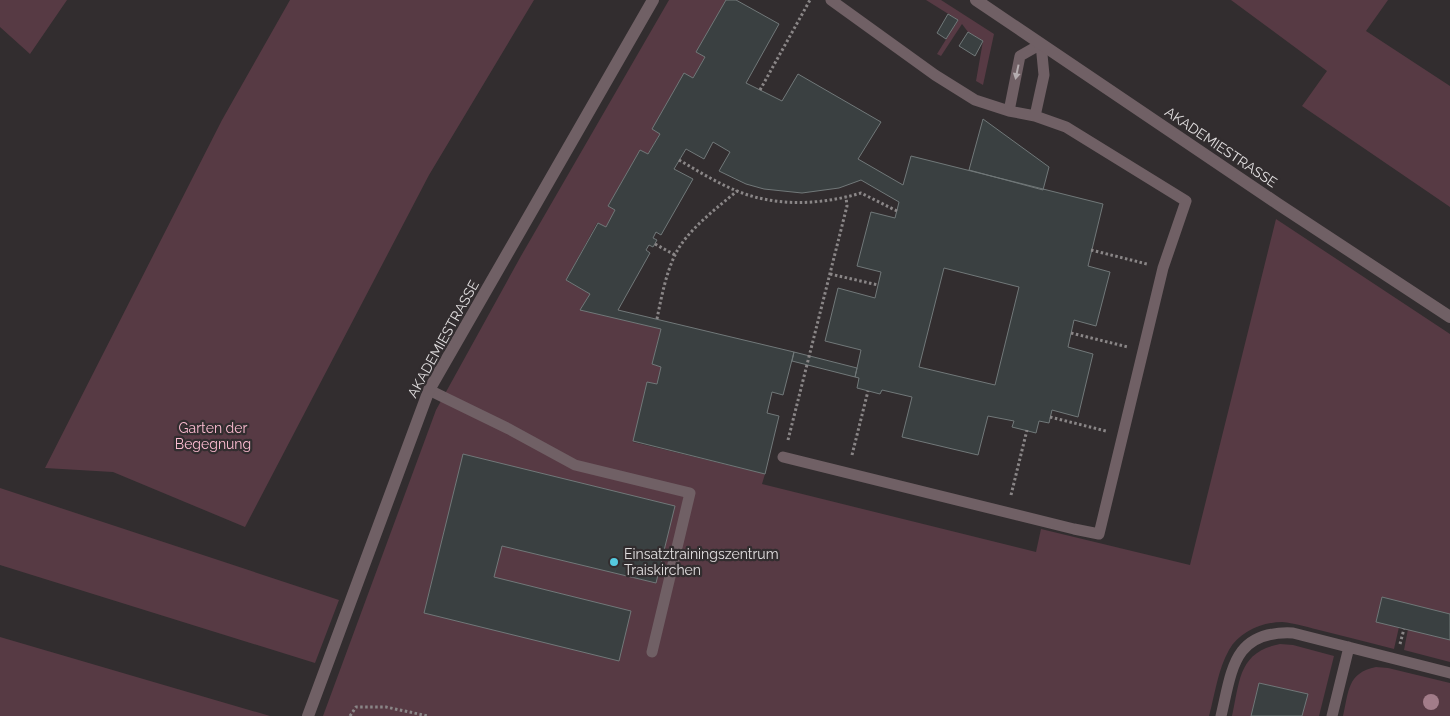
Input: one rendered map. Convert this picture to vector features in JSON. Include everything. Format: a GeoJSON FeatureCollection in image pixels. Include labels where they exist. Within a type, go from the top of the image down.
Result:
{"type":"FeatureCollection","features":[{"type":"Feature","properties":{"kind":"street","name":"AKADEMIESTRASSE"},"geometry":{"type":"LineString","coordinates":[[308,716],[429,390],[653,0]]}},
{"type":"Feature","properties":{"kind":"street","name":"AKADEMIESTRASSE"},"geometry":{"type":"LineString","coordinates":[[976,0],[1278,204],[1450,317]]}},
{"type":"Feature","properties":{"kind":"lane"},"geometry":{"type":"LineString","coordinates":[[783,457],[1099,534],[1163,268],[1186,201],[1066,127],[1035,116],[1009,111],[975,100],[935,75],[831,0]]}},
{"type":"Feature","properties":{"kind":"lane"},"geometry":{"type":"LineString","coordinates":[[1009,111],[1020,56],[1041,44],[1044,75],[1035,116]]}},
{"type":"Feature","properties":{"kind":"lane"},"geometry":{"type":"LineString","coordinates":[[429,390],[575,465],[690,494],[652,652]]}},
{"type":"Feature","properties":{"kind":"lane"},"geometry":{"type":"LineString","coordinates":[[1221,716],[1234,664],[1238,656],[1249,643],[1263,636],[1278,632],[1293,633],[1450,672]]}},
{"type":"Feature","properties":{"kind":"lane"},"geometry":{"type":"LineString","coordinates":[[1332,716],[1349,647]]}},
{"type":"Feature","properties":{"kind":"path"},"geometry":{"type":"LineString","coordinates":[[760,90],[810,0]]}},
{"type":"Feature","properties":{"kind":"path"},"geometry":{"type":"LineString","coordinates":[[680,160],[717,182],[758,198],[804,203],[821,202],[861,193],[897,211]]}},
{"type":"Feature","properties":{"kind":"path"},"geometry":{"type":"LineString","coordinates":[[657,319],[662,294],[675,255],[683,242],[699,224],[737,191]]}},
{"type":"Feature","properties":{"kind":"path"},"geometry":{"type":"LineString","coordinates":[[783,457],[847,206],[846,197]]}},
{"type":"Feature","properties":{"kind":"path"},"geometry":{"type":"LineString","coordinates":[[655,244],[675,255]]}},
{"type":"Feature","properties":{"kind":"path"},"geometry":{"type":"LineString","coordinates":[[1091,250],[1163,268]]}},
{"type":"Feature","properties":{"kind":"path"},"geometry":{"type":"LineString","coordinates":[[830,274],[878,285]]}},
{"type":"Feature","properties":{"kind":"path"},"geometry":{"type":"LineString","coordinates":[[1071,333],[1143,351]]}},
{"type":"Feature","properties":{"kind":"path"},"geometry":{"type":"LineString","coordinates":[[848,473],[868,391]]}},
{"type":"Feature","properties":{"kind":"path"},"geometry":{"type":"LineString","coordinates":[[1050,417],[1123,436]]}},
{"type":"Feature","properties":{"kind":"path"},"geometry":{"type":"LineString","coordinates":[[1007,512],[1027,430]]}},
{"type":"Feature","properties":{"kind":"path"},"geometry":{"type":"LineString","coordinates":[[350,716],[356,707],[386,707],[428,716]]}},
{"type":"Feature","properties":{"kind":"green space"},"geometry":{"type":"Polygon","coordinates":[[[0,0],[67,0],[30,54],[0,27],[0,0]]]}},
{"type":"Feature","properties":{"kind":"green space","name":"Garten der Begegnung"},"geometry":{"type":"Polygon","coordinates":[[[290,0],[534,0],[429,175],[245,527],[113,472],[45,468],[222,120],[290,0]]]}},
{"type":"Feature","properties":{"kind":"green space"},"geometry":{"type":"Polygon","coordinates":[[[669,0],[726,0],[697,52],[705,57],[648,154],[640,150],[608,206],[615,210],[606,227],[597,223],[566,280],[590,294],[581,310],[661,329],[652,364],[661,367],[657,384],[647,383],[633,442],[765,474],[762,484],[1036,552],[1041,529],[1190,565],[1276,219],[1450,334],[1450,614],[1382,597],[1376,622],[1399,627],[1394,649],[1292,623],[1274,622],[1259,626],[1239,638],[1225,657],[1219,673],[1209,716],[323,716],[436,410],[521,256],[669,0]]]}},
{"type":"Feature","properties":{"kind":"green space"},"geometry":{"type":"Polygon","coordinates":[[[926,0],[941,0],[994,34],[983,85],[976,81],[983,41],[968,32],[962,24],[941,56],[937,54],[958,20],[926,0]]]}},
{"type":"Feature","properties":{"kind":"green space"},"geometry":{"type":"Polygon","coordinates":[[[1231,0],[1388,0],[1366,31],[1450,86],[1450,207],[1302,106],[1327,71],[1231,0]]]}},
{"type":"Feature","properties":{"kind":"green space"},"geometry":{"type":"Polygon","coordinates":[[[0,488],[339,600],[315,663],[0,565],[0,488]]]}},
{"type":"Feature","properties":{"kind":"green space"},"geometry":{"type":"Polygon","coordinates":[[[1408,629],[1450,640],[1450,662],[1404,650],[1408,629]]]}},
{"type":"Feature","properties":{"kind":"green space"},"geometry":{"type":"Polygon","coordinates":[[[0,637],[270,716],[0,716],[0,637]]]}},
{"type":"Feature","properties":{"kind":"green space"},"geometry":{"type":"Polygon","coordinates":[[[1280,644],[1293,645],[1334,656],[1319,716],[1302,716],[1307,694],[1259,683],[1251,716],[1232,716],[1240,680],[1248,661],[1266,648],[1280,644]]]}},
{"type":"Feature","properties":{"kind":"green space"},"geometry":{"type":"Polygon","coordinates":[[[1376,667],[1388,668],[1450,683],[1450,716],[1343,716],[1348,691],[1354,679],[1359,674],[1376,667]]]}},
{"type":"Feature","properties":{"kind":"building"},"geometry":{"type":"Polygon","coordinates":[[[726,0],[736,0],[779,24],[746,83],[782,101],[798,74],[881,122],[858,159],[903,185],[911,156],[1103,204],[1088,266],[1110,272],[1096,326],[1074,320],[1068,347],[1093,354],[1078,417],[1052,410],[1049,423],[1039,421],[1036,433],[1012,427],[1014,421],[988,416],[978,455],[902,437],[912,397],[882,390],[880,394],[857,388],[859,378],[855,377],[861,350],[825,341],[838,288],[875,298],[881,272],[857,266],[871,212],[895,218],[899,202],[861,180],[839,188],[802,193],[764,189],[746,184],[719,171],[730,152],[713,142],[704,159],[686,149],[674,169],[693,179],[661,235],[656,232],[653,238],[657,240],[653,247],[649,245],[646,250],[650,253],[618,310],[794,352],[783,395],[772,392],[767,413],[779,416],[765,474],[633,441],[647,382],[657,384],[661,367],[652,364],[661,329],[580,310],[590,294],[566,280],[598,223],[606,227],[615,210],[608,206],[640,150],[648,154],[660,134],[652,129],[684,73],[693,78],[705,57],[696,52],[726,0]],[[944,268],[919,367],[995,385],[1019,287],[944,268]]]}},
{"type":"Feature","properties":{"kind":"building"},"geometry":{"type":"Polygon","coordinates":[[[948,14],[958,20],[946,39],[937,33],[948,14]]]}},
{"type":"Feature","properties":{"kind":"building"},"geometry":{"type":"Polygon","coordinates":[[[968,32],[983,41],[975,56],[959,46],[968,32]]]}},
{"type":"Feature","properties":{"kind":"building"},"geometry":{"type":"Polygon","coordinates":[[[983,119],[1049,167],[1043,190],[969,170],[983,119]]]}},
{"type":"Feature","properties":{"kind":"building"},"geometry":{"type":"Polygon","coordinates":[[[794,352],[857,368],[855,377],[792,361],[794,352]]]}},
{"type":"Feature","properties":{"kind":"building","name":"Einsatztrainingszentrum Traiskirchen"},"geometry":{"type":"Polygon","coordinates":[[[463,454],[675,506],[656,583],[502,546],[494,577],[631,611],[619,661],[424,613],[463,454]]]}},
{"type":"Feature","properties":{"kind":"building"},"geometry":{"type":"Polygon","coordinates":[[[1382,597],[1450,614],[1450,640],[1376,622],[1382,597]]]}},
{"type":"Feature","properties":{"kind":"building"},"geometry":{"type":"Polygon","coordinates":[[[1259,683],[1308,694],[1302,716],[1251,716],[1259,683]]]}},
{"type":"Feature","properties":{"kind":"place","name":"Einsatztrainingszentrum Traiskirchen"},"geometry":{"type":"Point","coordinates":[614,562]}}]}
